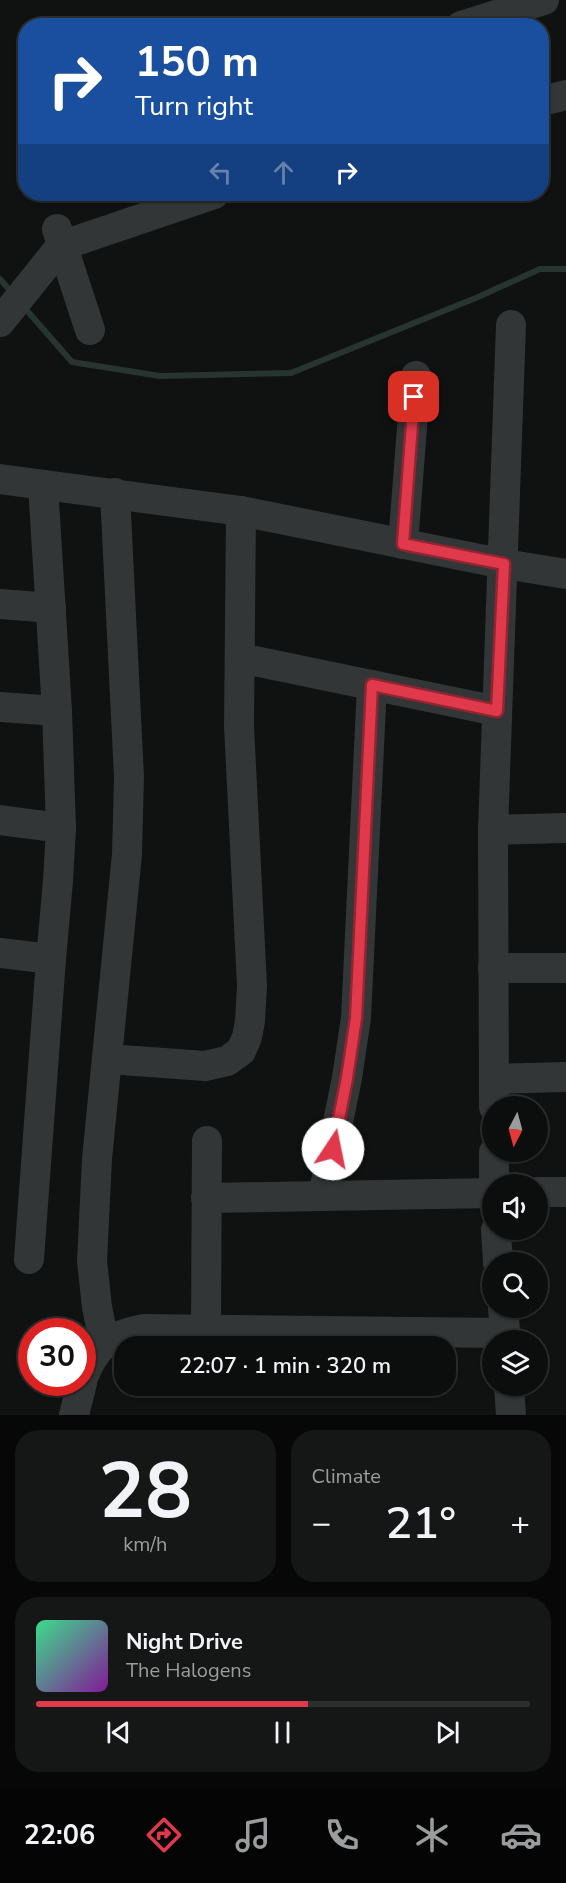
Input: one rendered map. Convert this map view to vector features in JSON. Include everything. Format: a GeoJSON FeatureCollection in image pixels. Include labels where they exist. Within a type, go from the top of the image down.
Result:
{"type":"FeatureCollection","features":[{"type":"Feature","properties":{"kind":"street"},"geometry":{"type":"LineString","coordinates":[[487,18],[544,0]]}},
{"type":"Feature","properties":{"kind":"street"},"geometry":{"type":"LineString","coordinates":[[549,99],[566,95]]}},
{"type":"Feature","properties":{"kind":"street"},"geometry":{"type":"LineString","coordinates":[[0,322],[59,238],[189,201]]}},
{"type":"Feature","properties":{"kind":"street"},"geometry":{"type":"LineString","coordinates":[[59,238],[90,330]]}},
{"type":"Feature","properties":{"kind":"street"},"geometry":{"type":"LineString","coordinates":[[511,325],[504,564],[492,830],[494,1093],[566,1077]]}},
{"type":"Feature","properties":{"kind":"street"},"geometry":{"type":"LineString","coordinates":[[403,544],[416,376]]}},
{"type":"Feature","properties":{"kind":"street"},"geometry":{"type":"LineString","coordinates":[[0,479],[241,511],[504,564],[566,574]]}},
{"type":"Feature","properties":{"kind":"street"},"geometry":{"type":"LineString","coordinates":[[29,1259],[61,828],[57,711],[43,484]]}},
{"type":"Feature","properties":{"kind":"street"},"geometry":{"type":"LineString","coordinates":[[104,1342],[92,1261],[97,1160],[127,854],[129,777],[115,493]]}},
{"type":"Feature","properties":{"kind":"street"},"geometry":{"type":"LineString","coordinates":[[108,1059],[205,1066],[227,1061],[241,1051],[247,1037],[252,986],[239,726],[241,511]]}},
{"type":"Feature","properties":{"kind":"street"},"geometry":{"type":"LineString","coordinates":[[0,604],[51,608]]}},
{"type":"Feature","properties":{"kind":"street"},"geometry":{"type":"LineString","coordinates":[[240,658],[497,711]]}},
{"type":"Feature","properties":{"kind":"street"},"geometry":{"type":"LineString","coordinates":[[323,1196],[347,1078],[356,1018],[372,685]]}},
{"type":"Feature","properties":{"kind":"street"},"geometry":{"type":"LineString","coordinates":[[0,707],[57,711]]}},
{"type":"Feature","properties":{"kind":"street"},"geometry":{"type":"LineString","coordinates":[[0,820],[61,828]]}},
{"type":"Feature","properties":{"kind":"street"},"geometry":{"type":"LineString","coordinates":[[492,830],[566,828]]}},
{"type":"Feature","properties":{"kind":"street"},"geometry":{"type":"LineString","coordinates":[[0,953],[51,959]]}},
{"type":"Feature","properties":{"kind":"street"},"geometry":{"type":"LineString","coordinates":[[493,968],[566,968]]}},
{"type":"Feature","properties":{"kind":"street"},"geometry":{"type":"LineString","coordinates":[[206,1330],[207,1141]]}},
{"type":"Feature","properties":{"kind":"street"},"geometry":{"type":"LineString","coordinates":[[548,1192],[566,1192]]}},
{"type":"Feature","properties":{"kind":"street"},"geometry":{"type":"LineString","coordinates":[[206,1198],[482,1193]]}},
{"type":"Feature","properties":{"kind":"street"},"geometry":{"type":"LineString","coordinates":[[96,1352],[104,1342],[144,1329],[505,1327]]}},
{"type":"Feature","properties":{"kind":"street"},"geometry":{"type":"LineString","coordinates":[[74,1415],[78,1396]]}},
{"type":"Feature","properties":{"kind":"street"},"geometry":{"type":"LineString","coordinates":[[510,1396],[511,1415]]}},
{"type":"Feature","properties":{"kind":"waterway"},"geometry":{"type":"LineString","coordinates":[[23,306],[72,362],[160,376],[291,373],[478,297],[540,269],[566,269]]}},
{"type":"Feature","properties":{"kind":"waterway"},"geometry":{"type":"LineString","coordinates":[[0,279],[13,294]]}},
{"type":"Feature","properties":{"kind":"route"},"geometry":{"type":"LineString","coordinates":[[333,1149],[356,1018],[372,685],[497,711],[504,564],[403,544],[414,397]]}}]}
